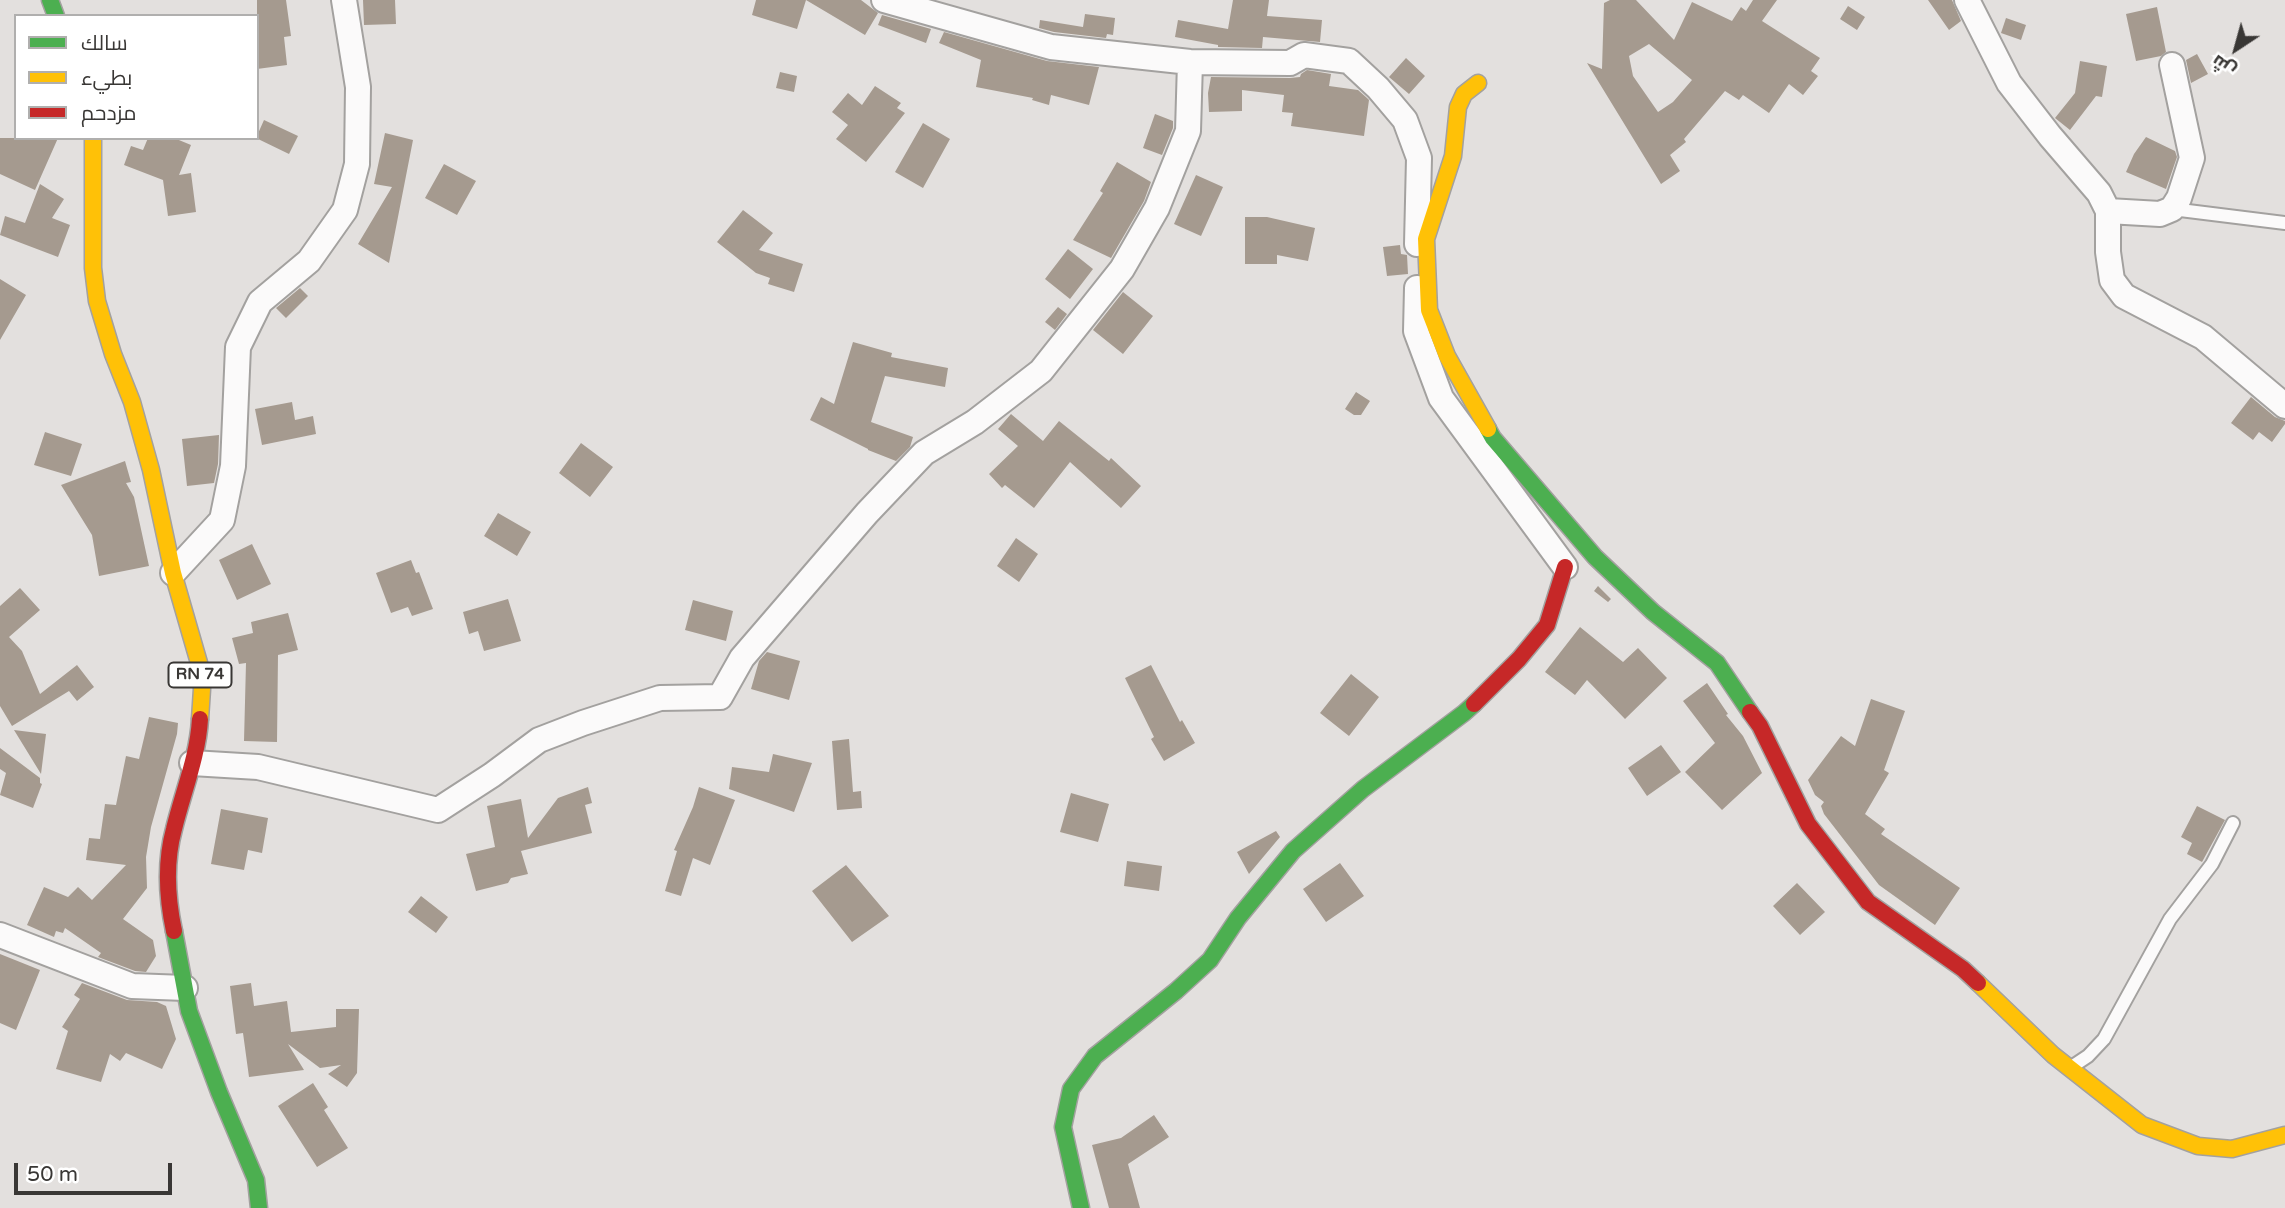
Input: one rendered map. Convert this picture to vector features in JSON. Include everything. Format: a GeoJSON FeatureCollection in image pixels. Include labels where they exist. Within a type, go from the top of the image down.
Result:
{"type":"FeatureCollection","features":[{"type":"Feature","properties":{"kind":"street"},"geometry":{"type":"LineString","coordinates":[[173,573],[222,520],[233,466],[238,347],[261,302],[309,261],[345,210],[357,164],[358,87],[344,0]]}},
{"type":"Feature","properties":{"kind":"street"},"geometry":{"type":"LineString","coordinates":[[884,0],[1051,47],[1190,62],[1290,63],[1304,55],[1349,61],[1378,88],[1405,120],[1419,158],[1416,331],[1441,398],[1565,567],[1547,625],[1519,659],[1464,713],[1363,789],[1293,852],[1238,918],[1210,960],[1095,1056],[1070,1089],[1063,1127],[1081,1208]]}},
{"type":"Feature","properties":{"kind":"street"},"geometry":{"type":"LineString","coordinates":[[1967,0],[2009,83],[2099,193],[2108,211],[2108,252],[2112,280],[2123,296],[2203,337],[2285,405]]}},
{"type":"Feature","properties":{"kind":"street"},"geometry":{"type":"LineString","coordinates":[[192,764],[258,767],[438,810],[539,740],[660,698],[720,697],[742,658],[867,513],[924,453],[975,422],[1041,371],[1122,269],[1157,208],[1188,131],[1190,62]]}},
{"type":"Feature","properties":{"kind":"street"},"geometry":{"type":"LineString","coordinates":[[2108,211],[2160,214],[2172,209],[2179,198],[2192,158],[2172,65]]}},
{"type":"Feature","properties":{"kind":"street"},"geometry":{"type":"LineString","coordinates":[[1478,83],[1464,94],[1458,107],[1453,156],[1426,239],[1429,310],[1447,356],[1493,438],[1595,557],[1653,612],[1717,663],[1760,726],[1808,824],[1868,902],[1963,969],[2053,1055],[2142,1125],[2198,1146],[2232,1149],[2285,1135]]}},
{"type":"Feature","properties":{"kind":"street","name":"RN 74"},"geometry":{"type":"LineString","coordinates":[[93,140],[93,268],[97,301],[113,354],[132,402],[151,470],[173,573],[201,676],[200,726],[168,860],[170,911],[190,1010],[219,1092],[256,1180],[259,1208]]}},
{"type":"Feature","properties":{"kind":"street"},"geometry":{"type":"LineString","coordinates":[[0,935],[132,986],[185,988]]}},
{"type":"Feature","properties":{"kind":"lane"},"geometry":{"type":"LineString","coordinates":[[2172,209],[2285,223]]}},
{"type":"Feature","properties":{"kind":"lane"},"geometry":{"type":"LineString","coordinates":[[2069,1068],[2088,1056],[2104,1039],[2170,919],[2212,864],[2233,822]]}},
{"type":"Feature","properties":{"kind":"building"},"geometry":{"type":"Polygon","coordinates":[[[257,0],[286,0],[291,36],[284,37],[287,65],[259,69],[257,0]]]}},
{"type":"Feature","properties":{"kind":"building"},"geometry":{"type":"Polygon","coordinates":[[[363,0],[395,0],[396,24],[364,25],[363,0]]]}},
{"type":"Feature","properties":{"kind":"building"},"geometry":{"type":"Polygon","coordinates":[[[756,0],[806,0],[797,29],[752,15],[756,0]]]}},
{"type":"Feature","properties":{"kind":"building"},"geometry":{"type":"Polygon","coordinates":[[[806,0],[861,0],[878,13],[865,35],[806,0]]]}},
{"type":"Feature","properties":{"kind":"building"},"geometry":{"type":"Polygon","coordinates":[[[1233,0],[1269,0],[1267,16],[1322,20],[1320,42],[1263,37],[1262,48],[1218,47],[1175,37],[1178,20],[1228,29],[1233,0]]]}},
{"type":"Feature","properties":{"kind":"building"},"geometry":{"type":"Polygon","coordinates":[[[1610,0],[1636,0],[1674,40],[1692,2],[1732,21],[1741,7],[1746,11],[1753,0],[1777,0],[1762,21],[1820,58],[1811,71],[1818,76],[1803,95],[1789,84],[1769,113],[1743,95],[1739,100],[1725,91],[1684,139],[1686,142],[1670,155],[1680,171],[1661,184],[1587,63],[1602,69],[1604,3],[1610,0]],[[1649,44],[1629,56],[1633,76],[1658,112],[1673,102],[1692,80],[1649,44]]]}},
{"type":"Feature","properties":{"kind":"building"},"geometry":{"type":"Polygon","coordinates":[[[1928,0],[1952,0],[1961,21],[1949,30],[1928,0]]]}},
{"type":"Feature","properties":{"kind":"building"},"geometry":{"type":"Polygon","coordinates":[[[1848,6],[1865,17],[1857,30],[1840,19],[1848,6]]]}},
{"type":"Feature","properties":{"kind":"building"},"geometry":{"type":"Polygon","coordinates":[[[2157,7],[2166,52],[2161,56],[2136,61],[2126,14],[2157,7]]]}},
{"type":"Feature","properties":{"kind":"building"},"geometry":{"type":"Polygon","coordinates":[[[1085,14],[1115,18],[1113,35],[1107,34],[1106,38],[1039,28],[1040,20],[1083,27],[1085,14]]]}},
{"type":"Feature","properties":{"kind":"building"},"geometry":{"type":"Polygon","coordinates":[[[882,15],[931,29],[926,43],[878,25],[882,15]]]}},
{"type":"Feature","properties":{"kind":"building"},"geometry":{"type":"Polygon","coordinates":[[[2006,18],[2026,25],[2021,40],[2001,33],[2006,18]]]}},
{"type":"Feature","properties":{"kind":"building"},"geometry":{"type":"Polygon","coordinates":[[[944,32],[1047,61],[1099,67],[1089,105],[1051,95],[1049,105],[1032,100],[1033,98],[976,87],[981,60],[939,43],[944,32]]]}},
{"type":"Feature","properties":{"kind":"building"},"geometry":{"type":"Polygon","coordinates":[[[2197,54],[2208,74],[2191,83],[2186,60],[2197,54]]]}},
{"type":"Feature","properties":{"kind":"building"},"geometry":{"type":"Polygon","coordinates":[[[1406,58],[1425,76],[1409,94],[1389,77],[1406,58]]]}},
{"type":"Feature","properties":{"kind":"building"},"geometry":{"type":"Polygon","coordinates":[[[2080,61],[2107,66],[2102,97],[2096,96],[2070,130],[2055,118],[2075,93],[2080,61]]]}},
{"type":"Feature","properties":{"kind":"building"},"geometry":{"type":"Polygon","coordinates":[[[1307,70],[1331,74],[1329,86],[1358,90],[1369,100],[1364,136],[1291,126],[1293,113],[1282,112],[1284,95],[1242,90],[1242,111],[1209,112],[1211,77],[1290,78],[1300,77],[1307,70]]]}},
{"type":"Feature","properties":{"kind":"building"},"geometry":{"type":"Polygon","coordinates":[[[780,72],[797,76],[794,92],[776,88],[780,72]]]}},
{"type":"Feature","properties":{"kind":"building"},"geometry":{"type":"Polygon","coordinates":[[[875,86],[901,103],[897,108],[905,113],[866,162],[836,139],[848,125],[832,112],[848,93],[862,105],[875,86]]]}},
{"type":"Feature","properties":{"kind":"building"},"geometry":{"type":"Polygon","coordinates":[[[1155,114],[1173,121],[1173,128],[1162,155],[1143,148],[1155,114]]]}},
{"type":"Feature","properties":{"kind":"building"},"geometry":{"type":"Polygon","coordinates":[[[264,120],[298,136],[289,154],[259,139],[264,120]]]}},
{"type":"Feature","properties":{"kind":"building"},"geometry":{"type":"Polygon","coordinates":[[[923,123],[950,139],[923,188],[895,172],[923,123]]]}},
{"type":"Feature","properties":{"kind":"building"},"geometry":{"type":"Polygon","coordinates":[[[385,133],[413,140],[389,263],[358,244],[392,187],[374,184],[385,133]]]}},
{"type":"Feature","properties":{"kind":"building"},"geometry":{"type":"Polygon","coordinates":[[[2146,137],[2175,151],[2177,157],[2166,189],[2126,172],[2146,137]]]}},
{"type":"Feature","properties":{"kind":"building"},"geometry":{"type":"Polygon","coordinates":[[[0,138],[57,140],[35,190],[0,174],[0,138]]]}},
{"type":"Feature","properties":{"kind":"building"},"geometry":{"type":"Polygon","coordinates":[[[147,140],[179,140],[191,145],[179,175],[191,173],[196,212],[168,216],[163,180],[124,165],[131,146],[143,150],[147,140]]]}},
{"type":"Feature","properties":{"kind":"building"},"geometry":{"type":"Polygon","coordinates":[[[1117,162],[1151,182],[1144,201],[1111,258],[1073,240],[1103,193],[1100,191],[1117,162]]]}},
{"type":"Feature","properties":{"kind":"building"},"geometry":{"type":"Polygon","coordinates":[[[444,164],[476,181],[457,215],[425,198],[444,164]]]}},
{"type":"Feature","properties":{"kind":"building"},"geometry":{"type":"Polygon","coordinates":[[[1196,175],[1223,187],[1201,236],[1174,224],[1196,175]]]}},
{"type":"Feature","properties":{"kind":"building"},"geometry":{"type":"Polygon","coordinates":[[[40,184],[64,199],[52,218],[70,225],[58,257],[0,235],[5,216],[25,223],[40,184]]]}},
{"type":"Feature","properties":{"kind":"building"},"geometry":{"type":"Polygon","coordinates":[[[743,210],[773,233],[759,250],[803,264],[794,292],[768,284],[770,278],[756,273],[717,242],[743,210]]]}},
{"type":"Feature","properties":{"kind":"building"},"geometry":{"type":"Polygon","coordinates":[[[1245,217],[1267,217],[1315,228],[1308,261],[1277,255],[1277,264],[1245,264],[1245,217]]]}},
{"type":"Feature","properties":{"kind":"building"},"geometry":{"type":"Polygon","coordinates":[[[1400,245],[1401,254],[1407,255],[1408,274],[1387,276],[1383,247],[1400,245]]]}},
{"type":"Feature","properties":{"kind":"building"},"geometry":{"type":"Polygon","coordinates":[[[1068,249],[1093,269],[1070,299],[1045,279],[1068,249]]]}},
{"type":"Feature","properties":{"kind":"building"},"geometry":{"type":"Polygon","coordinates":[[[0,279],[26,295],[0,340],[0,279]]]}},
{"type":"Feature","properties":{"kind":"building"},"geometry":{"type":"Polygon","coordinates":[[[300,288],[308,296],[286,318],[276,308],[300,288]]]}},
{"type":"Feature","properties":{"kind":"building"},"geometry":{"type":"Polygon","coordinates":[[[1123,292],[1153,316],[1123,354],[1093,330],[1123,292]]]}},
{"type":"Feature","properties":{"kind":"building"},"geometry":{"type":"Polygon","coordinates":[[[1058,307],[1067,314],[1055,330],[1045,322],[1058,307]]]}},
{"type":"Feature","properties":{"kind":"building"},"geometry":{"type":"Polygon","coordinates":[[[853,342],[892,353],[891,357],[948,368],[945,387],[885,376],[871,422],[913,437],[910,447],[896,461],[868,450],[810,420],[821,397],[834,404],[853,342]]]}},
{"type":"Feature","properties":{"kind":"building"},"geometry":{"type":"Polygon","coordinates":[[[1356,392],[1370,401],[1361,415],[1354,415],[1345,409],[1356,392]]]}},
{"type":"Feature","properties":{"kind":"building"},"geometry":{"type":"Polygon","coordinates":[[[2251,397],[2275,417],[2285,421],[2272,442],[2259,432],[2253,440],[2231,423],[2251,397]]]}},
{"type":"Feature","properties":{"kind":"building"},"geometry":{"type":"Polygon","coordinates":[[[292,402],[295,420],[313,416],[316,434],[262,445],[255,409],[292,402]]]}},
{"type":"Feature","properties":{"kind":"building"},"geometry":{"type":"Polygon","coordinates":[[[1011,414],[1043,441],[1059,421],[1109,461],[1111,458],[1141,486],[1121,508],[1070,462],[1034,508],[1005,485],[1002,488],[989,474],[1018,446],[998,429],[1011,414]]]}},
{"type":"Feature","properties":{"kind":"building"},"geometry":{"type":"Polygon","coordinates":[[[45,432],[82,444],[71,476],[34,465],[45,432]]]}},
{"type":"Feature","properties":{"kind":"building"},"geometry":{"type":"Polygon","coordinates":[[[219,435],[214,483],[187,486],[182,439],[219,435]]]}},
{"type":"Feature","properties":{"kind":"building"},"geometry":{"type":"Polygon","coordinates":[[[581,443],[613,467],[590,497],[559,473],[581,443]]]}},
{"type":"Feature","properties":{"kind":"building"},"geometry":{"type":"Polygon","coordinates":[[[125,461],[131,482],[126,483],[134,497],[149,566],[99,576],[92,535],[61,485],[125,461]]]}},
{"type":"Feature","properties":{"kind":"building"},"geometry":{"type":"Polygon","coordinates":[[[498,513],[531,532],[517,556],[484,536],[498,513]]]}},
{"type":"Feature","properties":{"kind":"building"},"geometry":{"type":"Polygon","coordinates":[[[1016,538],[1038,554],[1019,582],[997,566],[1016,538]]]}},
{"type":"Feature","properties":{"kind":"building"},"geometry":{"type":"Polygon","coordinates":[[[252,544],[271,584],[237,600],[219,560],[252,544]]]}},
{"type":"Feature","properties":{"kind":"building"},"geometry":{"type":"Polygon","coordinates":[[[411,560],[416,573],[419,572],[433,609],[412,616],[408,607],[391,613],[376,573],[411,560]]]}},
{"type":"Feature","properties":{"kind":"building"},"geometry":{"type":"Polygon","coordinates":[[[1598,586],[1611,599],[1608,602],[1594,591],[1598,586]]]}},
{"type":"Feature","properties":{"kind":"building"},"geometry":{"type":"Polygon","coordinates":[[[20,588],[40,610],[9,637],[22,651],[40,694],[77,665],[94,687],[77,701],[69,691],[12,726],[0,706],[0,606],[20,588]]]}},
{"type":"Feature","properties":{"kind":"building"},"geometry":{"type":"Polygon","coordinates":[[[508,599],[521,641],[484,651],[478,631],[469,634],[463,612],[508,599]]]}},
{"type":"Feature","properties":{"kind":"building"},"geometry":{"type":"Polygon","coordinates":[[[693,600],[733,611],[726,641],[685,630],[693,600]]]}},
{"type":"Feature","properties":{"kind":"building"},"geometry":{"type":"Polygon","coordinates":[[[288,613],[298,650],[278,655],[277,742],[244,741],[246,663],[239,664],[232,638],[253,633],[251,622],[288,613]]]}},
{"type":"Feature","properties":{"kind":"building"},"geometry":{"type":"Polygon","coordinates":[[[1580,627],[1623,662],[1638,648],[1667,678],[1625,719],[1587,680],[1575,695],[1545,672],[1580,627]]]}},
{"type":"Feature","properties":{"kind":"building"},"geometry":{"type":"Polygon","coordinates":[[[767,652],[800,661],[789,700],[751,689],[759,661],[767,652]]]}},
{"type":"Feature","properties":{"kind":"building"},"geometry":{"type":"Polygon","coordinates":[[[1151,665],[1180,722],[1182,720],[1195,743],[1164,761],[1151,739],[1154,737],[1125,678],[1151,665]]]}},
{"type":"Feature","properties":{"kind":"building"},"geometry":{"type":"Polygon","coordinates":[[[1351,674],[1379,697],[1349,736],[1320,713],[1351,674]]]}},
{"type":"Feature","properties":{"kind":"building"},"geometry":{"type":"Polygon","coordinates":[[[1707,683],[1728,714],[1726,715],[1743,736],[1762,773],[1722,810],[1685,772],[1715,743],[1683,701],[1707,683]]]}},
{"type":"Feature","properties":{"kind":"building"},"geometry":{"type":"Polygon","coordinates":[[[1871,699],[1905,711],[1884,770],[1889,773],[1865,814],[1885,829],[1881,834],[1960,888],[1935,925],[1879,885],[1824,814],[1821,806],[1824,802],[1815,795],[1808,780],[1841,736],[1855,746],[1871,699]]]}},
{"type":"Feature","properties":{"kind":"building"},"geometry":{"type":"Polygon","coordinates":[[[149,717],[178,723],[151,827],[146,857],[147,888],[123,919],[153,940],[156,956],[146,972],[135,971],[98,957],[101,953],[65,928],[63,933],[56,931],[54,937],[27,925],[44,887],[68,897],[78,887],[92,900],[126,865],[86,860],[89,838],[100,839],[105,804],[116,805],[126,756],[139,759],[149,717]]]}},
{"type":"Feature","properties":{"kind":"building"},"geometry":{"type":"Polygon","coordinates":[[[14,730],[46,734],[41,774],[14,730]]]}},
{"type":"Feature","properties":{"kind":"building"},"geometry":{"type":"Polygon","coordinates":[[[849,739],[853,792],[861,791],[862,808],[837,810],[832,741],[849,739]]]}},
{"type":"Feature","properties":{"kind":"building"},"geometry":{"type":"Polygon","coordinates":[[[1661,745],[1681,772],[1647,796],[1628,768],[1661,745]]]}},
{"type":"Feature","properties":{"kind":"building"},"geometry":{"type":"Polygon","coordinates":[[[0,748],[40,778],[42,784],[33,808],[0,795],[6,773],[0,769],[0,748]]]}},
{"type":"Feature","properties":{"kind":"building"},"geometry":{"type":"Polygon","coordinates":[[[773,754],[812,763],[794,812],[729,789],[732,767],[769,772],[773,754]]]}},
{"type":"Feature","properties":{"kind":"building"},"geometry":{"type":"Polygon","coordinates":[[[588,787],[592,803],[585,805],[592,833],[521,851],[528,874],[511,878],[508,883],[476,891],[466,854],[495,847],[487,806],[521,799],[528,838],[558,798],[588,787]]]}},
{"type":"Feature","properties":{"kind":"building"},"geometry":{"type":"Polygon","coordinates":[[[699,787],[735,800],[710,865],[693,858],[681,896],[665,891],[677,851],[674,850],[699,787]]]}},
{"type":"Feature","properties":{"kind":"building"},"geometry":{"type":"Polygon","coordinates":[[[1071,793],[1109,804],[1098,842],[1060,832],[1071,793]]]}},
{"type":"Feature","properties":{"kind":"building"},"geometry":{"type":"Polygon","coordinates":[[[2197,806],[2225,820],[2202,862],[2187,854],[2192,843],[2181,837],[2197,806]]]}},
{"type":"Feature","properties":{"kind":"building"},"geometry":{"type":"Polygon","coordinates":[[[221,809],[268,818],[262,853],[248,850],[244,870],[211,864],[221,809]]]}},
{"type":"Feature","properties":{"kind":"building"},"geometry":{"type":"Polygon","coordinates":[[[1276,831],[1280,837],[1249,874],[1237,852],[1276,831]]]}},
{"type":"Feature","properties":{"kind":"building"},"geometry":{"type":"Polygon","coordinates":[[[1127,861],[1162,866],[1159,891],[1124,886],[1127,861]]]}},
{"type":"Feature","properties":{"kind":"building"},"geometry":{"type":"Polygon","coordinates":[[[1340,863],[1364,896],[1326,922],[1303,889],[1340,863]]]}},
{"type":"Feature","properties":{"kind":"building"},"geometry":{"type":"Polygon","coordinates":[[[846,865],[889,916],[852,942],[812,891],[846,865]]]}},
{"type":"Feature","properties":{"kind":"building"},"geometry":{"type":"Polygon","coordinates":[[[1797,883],[1825,912],[1800,935],[1773,906],[1797,883]]]}},
{"type":"Feature","properties":{"kind":"building"},"geometry":{"type":"Polygon","coordinates":[[[421,896],[448,917],[436,933],[408,912],[421,896]]]}},
{"type":"Feature","properties":{"kind":"building"},"geometry":{"type":"Polygon","coordinates":[[[0,954],[40,970],[16,1030],[0,1023],[0,954]]]}},
{"type":"Feature","properties":{"kind":"building"},"geometry":{"type":"Polygon","coordinates":[[[82,983],[127,1000],[157,1002],[166,1006],[176,1039],[162,1069],[126,1053],[120,1061],[110,1054],[101,1082],[56,1069],[68,1031],[62,1027],[80,999],[74,995],[82,983]]]}},
{"type":"Feature","properties":{"kind":"building"},"geometry":{"type":"Polygon","coordinates":[[[251,983],[254,1006],[287,1001],[291,1032],[336,1027],[336,1009],[359,1009],[357,1073],[347,1087],[328,1074],[341,1065],[320,1068],[288,1044],[304,1070],[249,1077],[243,1033],[236,1034],[230,986],[251,983]]]}},
{"type":"Feature","properties":{"kind":"building"},"geometry":{"type":"Polygon","coordinates":[[[313,1083],[328,1107],[324,1110],[348,1148],[317,1167],[278,1106],[313,1083]]]}},
{"type":"Feature","properties":{"kind":"building"},"geometry":{"type":"Polygon","coordinates":[[[1154,1115],[1169,1137],[1128,1164],[1140,1208],[1109,1208],[1092,1145],[1121,1138],[1154,1115]]]}},
{"type":"Feature","properties":{"kind":"traffic: fast"},"geometry":{"type":"LineString","coordinates":[[50,0],[55,14]]}},
{"type":"Feature","properties":{"kind":"traffic: fast"},"geometry":{"type":"LineString","coordinates":[[1488,429],[1595,557],[1653,612],[1717,663],[1750,712]]}},
{"type":"Feature","properties":{"kind":"traffic: fast"},"geometry":{"type":"LineString","coordinates":[[1081,1208],[1063,1127],[1071,1089],[1095,1056],[1210,960],[1238,918],[1293,851],[1363,789],[1474,704]]}},
{"type":"Feature","properties":{"kind":"traffic: fast"},"geometry":{"type":"LineString","coordinates":[[174,931],[189,1011],[256,1180],[259,1208]]}},
{"type":"Feature","properties":{"kind":"traffic: slow"},"geometry":{"type":"LineString","coordinates":[[1478,83],[1464,94],[1458,107],[1453,156],[1426,239],[1429,310],[1447,356],[1488,429]]}},
{"type":"Feature","properties":{"kind":"traffic: slow"},"geometry":{"type":"LineString","coordinates":[[93,140],[93,268],[97,301],[113,354],[132,402],[151,470],[173,573],[199,663],[202,689],[200,719]]}},
{"type":"Feature","properties":{"kind":"traffic: slow"},"geometry":{"type":"LineString","coordinates":[[1978,983],[2053,1055],[2142,1125],[2198,1146],[2232,1149],[2285,1135]]}},
{"type":"Feature","properties":{"kind":"traffic: jam"},"geometry":{"type":"LineString","coordinates":[[1474,704],[1519,659],[1547,625],[1565,567]]}},
{"type":"Feature","properties":{"kind":"traffic: jam"},"geometry":{"type":"LineString","coordinates":[[1750,712],[1760,726],[1808,824],[1868,902],[1963,969],[1978,983]]}},
{"type":"Feature","properties":{"kind":"traffic: jam"},"geometry":{"type":"LineString","coordinates":[[174,931],[169,893],[169,854],[193,760],[200,719]]}}]}
